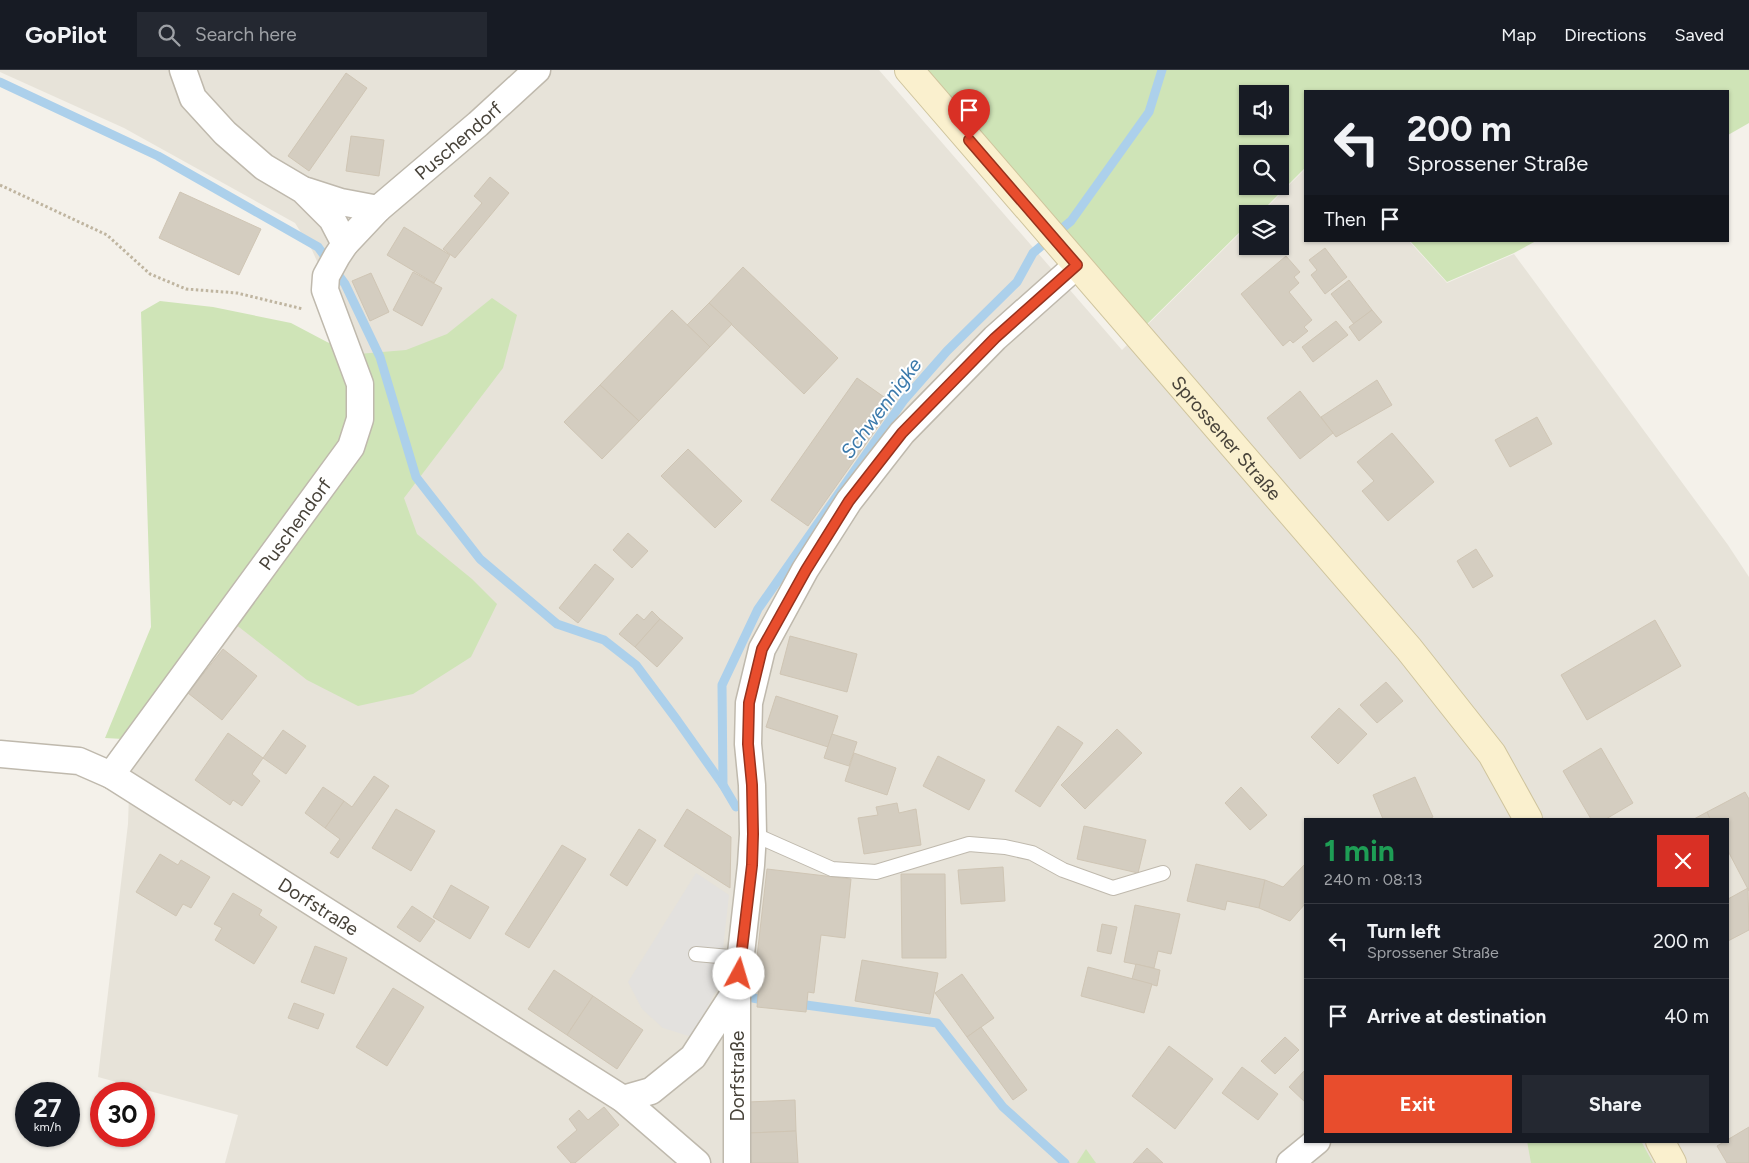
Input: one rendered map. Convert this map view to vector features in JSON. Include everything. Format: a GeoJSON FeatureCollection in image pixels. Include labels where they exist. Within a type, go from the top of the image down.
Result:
{"type":"FeatureCollection","features":[{"type":"Feature","properties":{"kind":"street","name":"Puschendorf"},"geometry":{"type":"LineString","coordinates":[[183,70],[193,98],[225,133],[264,166],[303,190],[332,219],[336,258]]}},
{"type":"Feature","properties":{"kind":"street","name":"Puschendorf"},"geometry":{"type":"LineString","coordinates":[[110,775],[352,447],[360,419],[360,384],[333,316],[325,290],[336,258],[378,209],[478,124],[537,70]]}},
{"type":"Feature","properties":{"kind":"street","name":"Sprossener Straße"},"geometry":{"type":"LineString","coordinates":[[909,70],[1409,648],[1492,754],[1527,818]]}},
{"type":"Feature","properties":{"kind":"street","name":"Puschendorf"},"geometry":{"type":"LineString","coordinates":[[303,190],[341,202],[378,209]]}},
{"type":"Feature","properties":{"kind":"street","name":"Dorfstraße"},"geometry":{"type":"LineString","coordinates":[[737,1163],[737,989],[752,865],[753,834],[752,785],[748,744],[749,703],[762,649],[806,570],[849,501],[902,433],[995,338],[1070,256]]}},
{"type":"Feature","properties":{"kind":"street","name":"Dorfstraße"},"geometry":{"type":"LineString","coordinates":[[0,754],[79,761],[110,775],[623,1099],[697,1163]]}},
{"type":"Feature","properties":{"kind":"street","name":"Dorfstraße"},"geometry":{"type":"LineString","coordinates":[[623,1099],[651,1091],[694,1056],[737,989]]}},
{"type":"Feature","properties":{"kind":"street"},"geometry":{"type":"LineString","coordinates":[[1290,1163],[1315,1143]]}},
{"type":"Feature","properties":{"kind":"street"},"geometry":{"type":"LineString","coordinates":[[1661,1143],[1672,1163]]}},
{"type":"Feature","properties":{"kind":"lane"},"geometry":{"type":"LineString","coordinates":[[753,834],[832,869],[876,872],[924,856],[970,844],[1005,847],[1032,853],[1063,870],[1113,888],[1163,873]]}},
{"type":"Feature","properties":{"kind":"lane"},"geometry":{"type":"LineString","coordinates":[[696,954],[741,958]]}},
{"type":"Feature","properties":{"kind":"path"},"geometry":{"type":"LineString","coordinates":[[0,185],[107,235],[150,274],[186,289],[237,293],[333,316]]}},
{"type":"Feature","properties":{"kind":"shaded area"},"geometry":{"type":"Polygon","coordinates":[[[0,70],[879,70],[1122,350],[1239,234],[1239,255],[1289,255],[1289,205],[1269,205],[1279,195],[1289,195],[1289,185],[1304,170],[1304,242],[1410,242],[1447,283],[1514,254],[1728,545],[1749,577],[1749,1163],[225,1163],[238,1115],[155,1092],[155,1082],[116,1082],[98,1077],[128,824],[130,764],[373,387],[312,250],[295,223],[124,128],[0,72],[0,70]]]}},
{"type":"Feature","properties":{"kind":"shaded area"},"geometry":{"type":"Polygon","coordinates":[[[696,873],[729,895],[719,985],[692,1037],[663,1028],[642,1009],[628,982],[696,873]]]}},
{"type":"Feature","properties":{"kind":"green space"},"geometry":{"type":"Polygon","coordinates":[[[910,70],[1749,70],[1749,123],[1729,134],[1729,90],[1304,90],[1304,169],[1289,184],[1289,145],[1239,145],[1239,195],[1278,195],[1268,205],[1239,205],[1239,233],[1138,333],[910,70]]]}},
{"type":"Feature","properties":{"kind":"green space"},"geometry":{"type":"Polygon","coordinates":[[[1411,242],[1534,242],[1514,253],[1447,282],[1411,242]]]}},
{"type":"Feature","properties":{"kind":"green space"},"geometry":{"type":"Polygon","coordinates":[[[492,298],[517,315],[503,368],[404,498],[417,534],[472,579],[497,604],[471,657],[413,694],[358,706],[307,680],[235,624],[219,605],[123,739],[105,738],[151,627],[141,312],[160,301],[213,307],[291,323],[327,342],[358,354],[406,350],[447,334],[492,298]]]}},
{"type":"Feature","properties":{"kind":"green space"},"geometry":{"type":"Polygon","coordinates":[[[1527,1143],[1642,1143],[1653,1163],[1531,1163],[1527,1143]]]}},
{"type":"Feature","properties":{"kind":"green space"},"geometry":{"type":"Polygon","coordinates":[[[1086,1149],[1096,1163],[1077,1163],[1086,1149]]]}},
{"type":"Feature","properties":{"kind":"building"},"geometry":{"type":"Polygon","coordinates":[[[346,73],[367,88],[309,171],[288,156],[346,73]]]}},
{"type":"Feature","properties":{"kind":"building"},"geometry":{"type":"Polygon","coordinates":[[[351,136],[384,140],[379,176],[346,171],[351,136]]]}},
{"type":"Feature","properties":{"kind":"building"},"geometry":{"type":"Polygon","coordinates":[[[490,177],[509,193],[455,258],[443,249],[482,203],[474,196],[490,177]]]}},
{"type":"Feature","properties":{"kind":"building"},"geometry":{"type":"Polygon","coordinates":[[[180,192],[261,229],[239,275],[159,238],[180,192]]]}},
{"type":"Feature","properties":{"kind":"building"},"geometry":{"type":"Polygon","coordinates":[[[404,227],[450,255],[434,283],[387,255],[404,227]]]}},
{"type":"Feature","properties":{"kind":"building"},"geometry":{"type":"Polygon","coordinates":[[[1325,248],[1347,277],[1325,294],[1311,275],[1317,270],[1309,260],[1325,248]]]}},
{"type":"Feature","properties":{"kind":"building"},"geometry":{"type":"Polygon","coordinates":[[[1286,256],[1300,272],[1294,277],[1299,283],[1289,292],[1312,320],[1304,327],[1308,331],[1293,343],[1290,340],[1283,346],[1241,294],[1286,256]]]}},
{"type":"Feature","properties":{"kind":"building"},"geometry":{"type":"Polygon","coordinates":[[[743,267],[838,358],[804,394],[709,303],[743,267]]]}},
{"type":"Feature","properties":{"kind":"building"},"geometry":{"type":"Polygon","coordinates":[[[413,272],[442,288],[422,326],[393,310],[413,272]]]}},
{"type":"Feature","properties":{"kind":"building"},"geometry":{"type":"Polygon","coordinates":[[[371,273],[389,312],[370,321],[352,281],[371,273]]]}},
{"type":"Feature","properties":{"kind":"building"},"geometry":{"type":"Polygon","coordinates":[[[1349,280],[1372,310],[1354,324],[1331,294],[1349,280]]]}},
{"type":"Feature","properties":{"kind":"building"},"geometry":{"type":"Polygon","coordinates":[[[709,303],[732,324],[710,347],[687,325],[709,303]]]}},
{"type":"Feature","properties":{"kind":"building"},"geometry":{"type":"Polygon","coordinates":[[[672,310],[710,347],[639,421],[600,385],[672,310]]]}},
{"type":"Feature","properties":{"kind":"building"},"geometry":{"type":"Polygon","coordinates":[[[1372,310],[1382,322],[1359,341],[1349,327],[1372,310]]]}},
{"type":"Feature","properties":{"kind":"building"},"geometry":{"type":"Polygon","coordinates":[[[1336,321],[1348,335],[1313,362],[1302,347],[1336,321]]]}},
{"type":"Feature","properties":{"kind":"building"},"geometry":{"type":"Polygon","coordinates":[[[857,378],[894,404],[808,526],[771,500],[857,378]]]}},
{"type":"Feature","properties":{"kind":"building"},"geometry":{"type":"Polygon","coordinates":[[[1377,380],[1392,405],[1336,437],[1321,417],[1377,380]]]}},
{"type":"Feature","properties":{"kind":"building"},"geometry":{"type":"Polygon","coordinates":[[[600,385],[639,421],[602,459],[564,422],[600,385]]]}},
{"type":"Feature","properties":{"kind":"building"},"geometry":{"type":"Polygon","coordinates":[[[1300,391],[1333,433],[1300,459],[1267,418],[1300,391]]]}},
{"type":"Feature","properties":{"kind":"building"},"geometry":{"type":"Polygon","coordinates":[[[1537,417],[1552,444],[1510,467],[1495,440],[1537,417]]]}},
{"type":"Feature","properties":{"kind":"building"},"geometry":{"type":"Polygon","coordinates":[[[1392,433],[1434,482],[1388,521],[1362,491],[1374,481],[1357,462],[1392,433]]]}},
{"type":"Feature","properties":{"kind":"building"},"geometry":{"type":"Polygon","coordinates":[[[688,449],[742,501],[715,528],[661,476],[688,449]]]}},
{"type":"Feature","properties":{"kind":"building"},"geometry":{"type":"Polygon","coordinates":[[[628,533],[648,551],[632,568],[613,550],[628,533]]]}},
{"type":"Feature","properties":{"kind":"building"},"geometry":{"type":"Polygon","coordinates":[[[1476,549],[1493,576],[1473,588],[1457,561],[1476,549]]]}},
{"type":"Feature","properties":{"kind":"building"},"geometry":{"type":"Polygon","coordinates":[[[595,564],[614,579],[578,623],[559,608],[595,564]]]}},
{"type":"Feature","properties":{"kind":"building"},"geometry":{"type":"Polygon","coordinates":[[[652,611],[660,619],[635,647],[619,634],[637,614],[644,620],[652,611]]]}},
{"type":"Feature","properties":{"kind":"building"},"geometry":{"type":"Polygon","coordinates":[[[660,619],[683,638],[657,667],[635,647],[660,619]]]}},
{"type":"Feature","properties":{"kind":"building"},"geometry":{"type":"Polygon","coordinates":[[[1655,620],[1681,666],[1587,720],[1561,675],[1655,620]]]}},
{"type":"Feature","properties":{"kind":"building"},"geometry":{"type":"Polygon","coordinates":[[[790,636],[857,654],[847,692],[780,674],[790,636]]]}},
{"type":"Feature","properties":{"kind":"building"},"geometry":{"type":"Polygon","coordinates":[[[223,649],[257,676],[222,720],[188,693],[223,649]]]}},
{"type":"Feature","properties":{"kind":"building"},"geometry":{"type":"Polygon","coordinates":[[[1386,682],[1403,701],[1377,723],[1360,705],[1386,682]]]}},
{"type":"Feature","properties":{"kind":"building"},"geometry":{"type":"Polygon","coordinates":[[[776,696],[838,716],[828,747],[766,727],[776,696]]]}},
{"type":"Feature","properties":{"kind":"building"},"geometry":{"type":"Polygon","coordinates":[[[1339,708],[1367,734],[1338,764],[1311,737],[1339,708]]]}},
{"type":"Feature","properties":{"kind":"building"},"geometry":{"type":"Polygon","coordinates":[[[1058,726],[1083,743],[1040,807],[1015,791],[1058,726]]]}},
{"type":"Feature","properties":{"kind":"building"},"geometry":{"type":"Polygon","coordinates":[[[1117,729],[1142,753],[1085,809],[1061,785],[1117,729]]]}},
{"type":"Feature","properties":{"kind":"building"},"geometry":{"type":"Polygon","coordinates":[[[283,730],[306,746],[286,774],[263,758],[283,730]]]}},
{"type":"Feature","properties":{"kind":"building"},"geometry":{"type":"Polygon","coordinates":[[[228,733],[263,758],[252,774],[260,781],[242,806],[233,800],[230,805],[195,780],[228,733]]]}},
{"type":"Feature","properties":{"kind":"building"},"geometry":{"type":"Polygon","coordinates":[[[832,734],[857,742],[849,766],[824,758],[832,734]]]}},
{"type":"Feature","properties":{"kind":"building"},"geometry":{"type":"Polygon","coordinates":[[[1601,748],[1633,803],[1608,818],[1590,818],[1563,771],[1601,748]]]}},
{"type":"Feature","properties":{"kind":"building"},"geometry":{"type":"Polygon","coordinates":[[[854,753],[896,768],[887,795],[845,781],[854,753]]]}},
{"type":"Feature","properties":{"kind":"building"},"geometry":{"type":"Polygon","coordinates":[[[938,756],[985,780],[969,810],[923,786],[938,756]]]}},
{"type":"Feature","properties":{"kind":"building"},"geometry":{"type":"Polygon","coordinates":[[[374,776],[389,786],[338,858],[330,853],[340,839],[325,828],[344,801],[352,807],[374,776]]]}},
{"type":"Feature","properties":{"kind":"building"},"geometry":{"type":"Polygon","coordinates":[[[1415,777],[1433,817],[1383,818],[1373,795],[1415,777]]]}},
{"type":"Feature","properties":{"kind":"building"},"geometry":{"type":"Polygon","coordinates":[[[323,787],[344,801],[325,828],[305,813],[323,787]]]}},
{"type":"Feature","properties":{"kind":"building"},"geometry":{"type":"Polygon","coordinates":[[[1241,787],[1267,815],[1250,830],[1225,803],[1241,787]]]}},
{"type":"Feature","properties":{"kind":"building"},"geometry":{"type":"Polygon","coordinates":[[[1745,792],[1749,799],[1749,891],[1729,853],[1729,818],[1710,818],[1707,812],[1745,792]]]}},
{"type":"Feature","properties":{"kind":"building"},"geometry":{"type":"Polygon","coordinates":[[[897,803],[899,813],[916,809],[921,845],[864,854],[858,818],[878,815],[876,807],[897,803]]]}},
{"type":"Feature","properties":{"kind":"building"},"geometry":{"type":"Polygon","coordinates":[[[396,809],[435,831],[411,871],[372,848],[396,809]]]}},
{"type":"Feature","properties":{"kind":"building"},"geometry":{"type":"Polygon","coordinates":[[[687,809],[731,837],[730,888],[664,846],[687,809]]]}},
{"type":"Feature","properties":{"kind":"building"},"geometry":{"type":"Polygon","coordinates":[[[1707,812],[1710,818],[1696,818],[1707,812]]]}},
{"type":"Feature","properties":{"kind":"building"},"geometry":{"type":"Polygon","coordinates":[[[1084,826],[1146,840],[1138,873],[1077,859],[1084,826]]]}},
{"type":"Feature","properties":{"kind":"building"},"geometry":{"type":"Polygon","coordinates":[[[639,829],[656,840],[627,886],[610,875],[639,829]]]}},
{"type":"Feature","properties":{"kind":"building"},"geometry":{"type":"Polygon","coordinates":[[[562,845],[586,859],[529,948],[505,934],[562,845]]]}},
{"type":"Feature","properties":{"kind":"building"},"geometry":{"type":"Polygon","coordinates":[[[160,854],[178,865],[181,860],[210,877],[191,908],[183,904],[176,916],[136,892],[160,854]]]}},
{"type":"Feature","properties":{"kind":"building"},"geometry":{"type":"Polygon","coordinates":[[[1196,864],[1265,880],[1259,908],[1227,901],[1225,910],[1187,901],[1196,864]]]}},
{"type":"Feature","properties":{"kind":"building"},"geometry":{"type":"Polygon","coordinates":[[[1304,865],[1304,905],[1290,921],[1259,908],[1265,880],[1283,887],[1304,865]]]}},
{"type":"Feature","properties":{"kind":"building"},"geometry":{"type":"Polygon","coordinates":[[[1003,867],[1005,901],[961,904],[958,870],[1003,867]]]}},
{"type":"Feature","properties":{"kind":"building"},"geometry":{"type":"Polygon","coordinates":[[[767,869],[851,879],[845,938],[821,935],[814,993],[808,992],[806,1012],[757,1007],[759,983],[754,983],[767,869]]]}},
{"type":"Feature","properties":{"kind":"building"},"geometry":{"type":"Polygon","coordinates":[[[901,874],[945,874],[946,958],[902,958],[901,874]]]}},
{"type":"Feature","properties":{"kind":"building"},"geometry":{"type":"Polygon","coordinates":[[[451,885],[489,907],[470,939],[433,917],[451,885]]]}},
{"type":"Feature","properties":{"kind":"building"},"geometry":{"type":"Polygon","coordinates":[[[1748,888],[1749,930],[1729,940],[1729,898],[1748,888]]]}},
{"type":"Feature","properties":{"kind":"building"},"geometry":{"type":"Polygon","coordinates":[[[233,893],[262,910],[259,915],[277,927],[254,964],[215,940],[222,928],[214,924],[233,893]]]}},
{"type":"Feature","properties":{"kind":"building"},"geometry":{"type":"Polygon","coordinates":[[[1135,905],[1180,914],[1171,954],[1158,951],[1154,968],[1124,962],[1135,905]]]}},
{"type":"Feature","properties":{"kind":"building"},"geometry":{"type":"Polygon","coordinates":[[[412,906],[435,921],[420,942],[397,927],[412,906]]]}},
{"type":"Feature","properties":{"kind":"building"},"geometry":{"type":"Polygon","coordinates":[[[1102,924],[1117,927],[1111,954],[1097,951],[1102,924]]]}},
{"type":"Feature","properties":{"kind":"building"},"geometry":{"type":"Polygon","coordinates":[[[315,946],[347,958],[334,994],[301,982],[315,946]]]}},
{"type":"Feature","properties":{"kind":"building"},"geometry":{"type":"Polygon","coordinates":[[[862,960],[938,973],[930,1014],[855,1001],[862,960]]]}},
{"type":"Feature","properties":{"kind":"building"},"geometry":{"type":"Polygon","coordinates":[[[1136,964],[1160,970],[1157,986],[1132,979],[1136,964]]]}},
{"type":"Feature","properties":{"kind":"building"},"geometry":{"type":"Polygon","coordinates":[[[1088,967],[1152,984],[1144,1013],[1081,996],[1088,967]]]}},
{"type":"Feature","properties":{"kind":"building"},"geometry":{"type":"Polygon","coordinates":[[[554,970],[593,996],[567,1035],[528,1009],[554,970]]]}},
{"type":"Feature","properties":{"kind":"building"},"geometry":{"type":"Polygon","coordinates":[[[962,974],[994,1018],[967,1037],[935,993],[962,974]]]}},
{"type":"Feature","properties":{"kind":"building"},"geometry":{"type":"Polygon","coordinates":[[[393,988],[424,1007],[387,1066],[356,1047],[393,988]]]}},
{"type":"Feature","properties":{"kind":"building"},"geometry":{"type":"Polygon","coordinates":[[[593,996],[643,1030],[617,1069],[567,1035],[593,996]]]}},
{"type":"Feature","properties":{"kind":"building"},"geometry":{"type":"Polygon","coordinates":[[[294,1003],[324,1014],[318,1029],[288,1018],[294,1003]]]}},
{"type":"Feature","properties":{"kind":"building"},"geometry":{"type":"Polygon","coordinates":[[[981,1027],[1027,1090],[1013,1100],[967,1037],[981,1027]]]}},
{"type":"Feature","properties":{"kind":"building"},"geometry":{"type":"Polygon","coordinates":[[[1285,1037],[1299,1050],[1275,1074],[1261,1061],[1285,1037]]]}},
{"type":"Feature","properties":{"kind":"building"},"geometry":{"type":"Polygon","coordinates":[[[1169,1046],[1213,1079],[1175,1129],[1132,1096],[1169,1046]]]}},
{"type":"Feature","properties":{"kind":"building"},"geometry":{"type":"Polygon","coordinates":[[[1242,1067],[1278,1094],[1258,1120],[1222,1093],[1242,1067]]]}},
{"type":"Feature","properties":{"kind":"building"},"geometry":{"type":"Polygon","coordinates":[[[1304,1071],[1304,1101],[1289,1087],[1304,1071]]]}},
{"type":"Feature","properties":{"kind":"building"},"geometry":{"type":"Polygon","coordinates":[[[795,1100],[796,1131],[750,1133],[748,1102],[795,1100]]]}},
{"type":"Feature","properties":{"kind":"building"},"geometry":{"type":"Polygon","coordinates":[[[604,1107],[619,1125],[575,1163],[571,1163],[557,1147],[577,1130],[569,1119],[579,1110],[588,1120],[604,1107]]]}},
{"type":"Feature","properties":{"kind":"building"},"geometry":{"type":"Polygon","coordinates":[[[1749,1127],[1749,1163],[1727,1163],[1717,1146],[1722,1143],[1729,1143],[1729,1139],[1749,1127]]]}},
{"type":"Feature","properties":{"kind":"building"},"geometry":{"type":"Polygon","coordinates":[[[796,1131],[798,1163],[751,1163],[750,1133],[796,1131]]]}},
{"type":"Feature","properties":{"kind":"building"},"geometry":{"type":"Polygon","coordinates":[[[1147,1148],[1163,1163],[1133,1163],[1147,1148]]]}},
{"type":"Feature","properties":{"kind":"waterway","name":"Schwennigke"},"geometry":{"type":"LineString","coordinates":[[736,807],[723,785],[722,685],[758,609],[904,400],[947,351],[1017,282],[1033,253],[1071,221],[1149,112],[1162,70]]}},
{"type":"Feature","properties":{"kind":"waterway"},"geometry":{"type":"LineString","coordinates":[[0,82],[158,156],[318,247],[345,284],[380,357],[416,477],[480,559],[557,624],[604,640],[636,665],[723,785]]}},
{"type":"Feature","properties":{"kind":"waterway","name":"Schwennigke"},"geometry":{"type":"LineString","coordinates":[[749,990],[748,997],[758,999]]}},
{"type":"Feature","properties":{"kind":"waterway","name":"Schwennigke"},"geometry":{"type":"LineString","coordinates":[[806,1005],[937,1023],[1003,1107],[1065,1163]]}},
{"type":"Feature","properties":{"kind":"route"},"geometry":{"type":"LineString","coordinates":[[739,974],[752,865],[752,785],[748,744],[749,703],[762,649],[806,570],[849,501],[902,433],[995,338],[1077,265],[969,140]]}}]}
